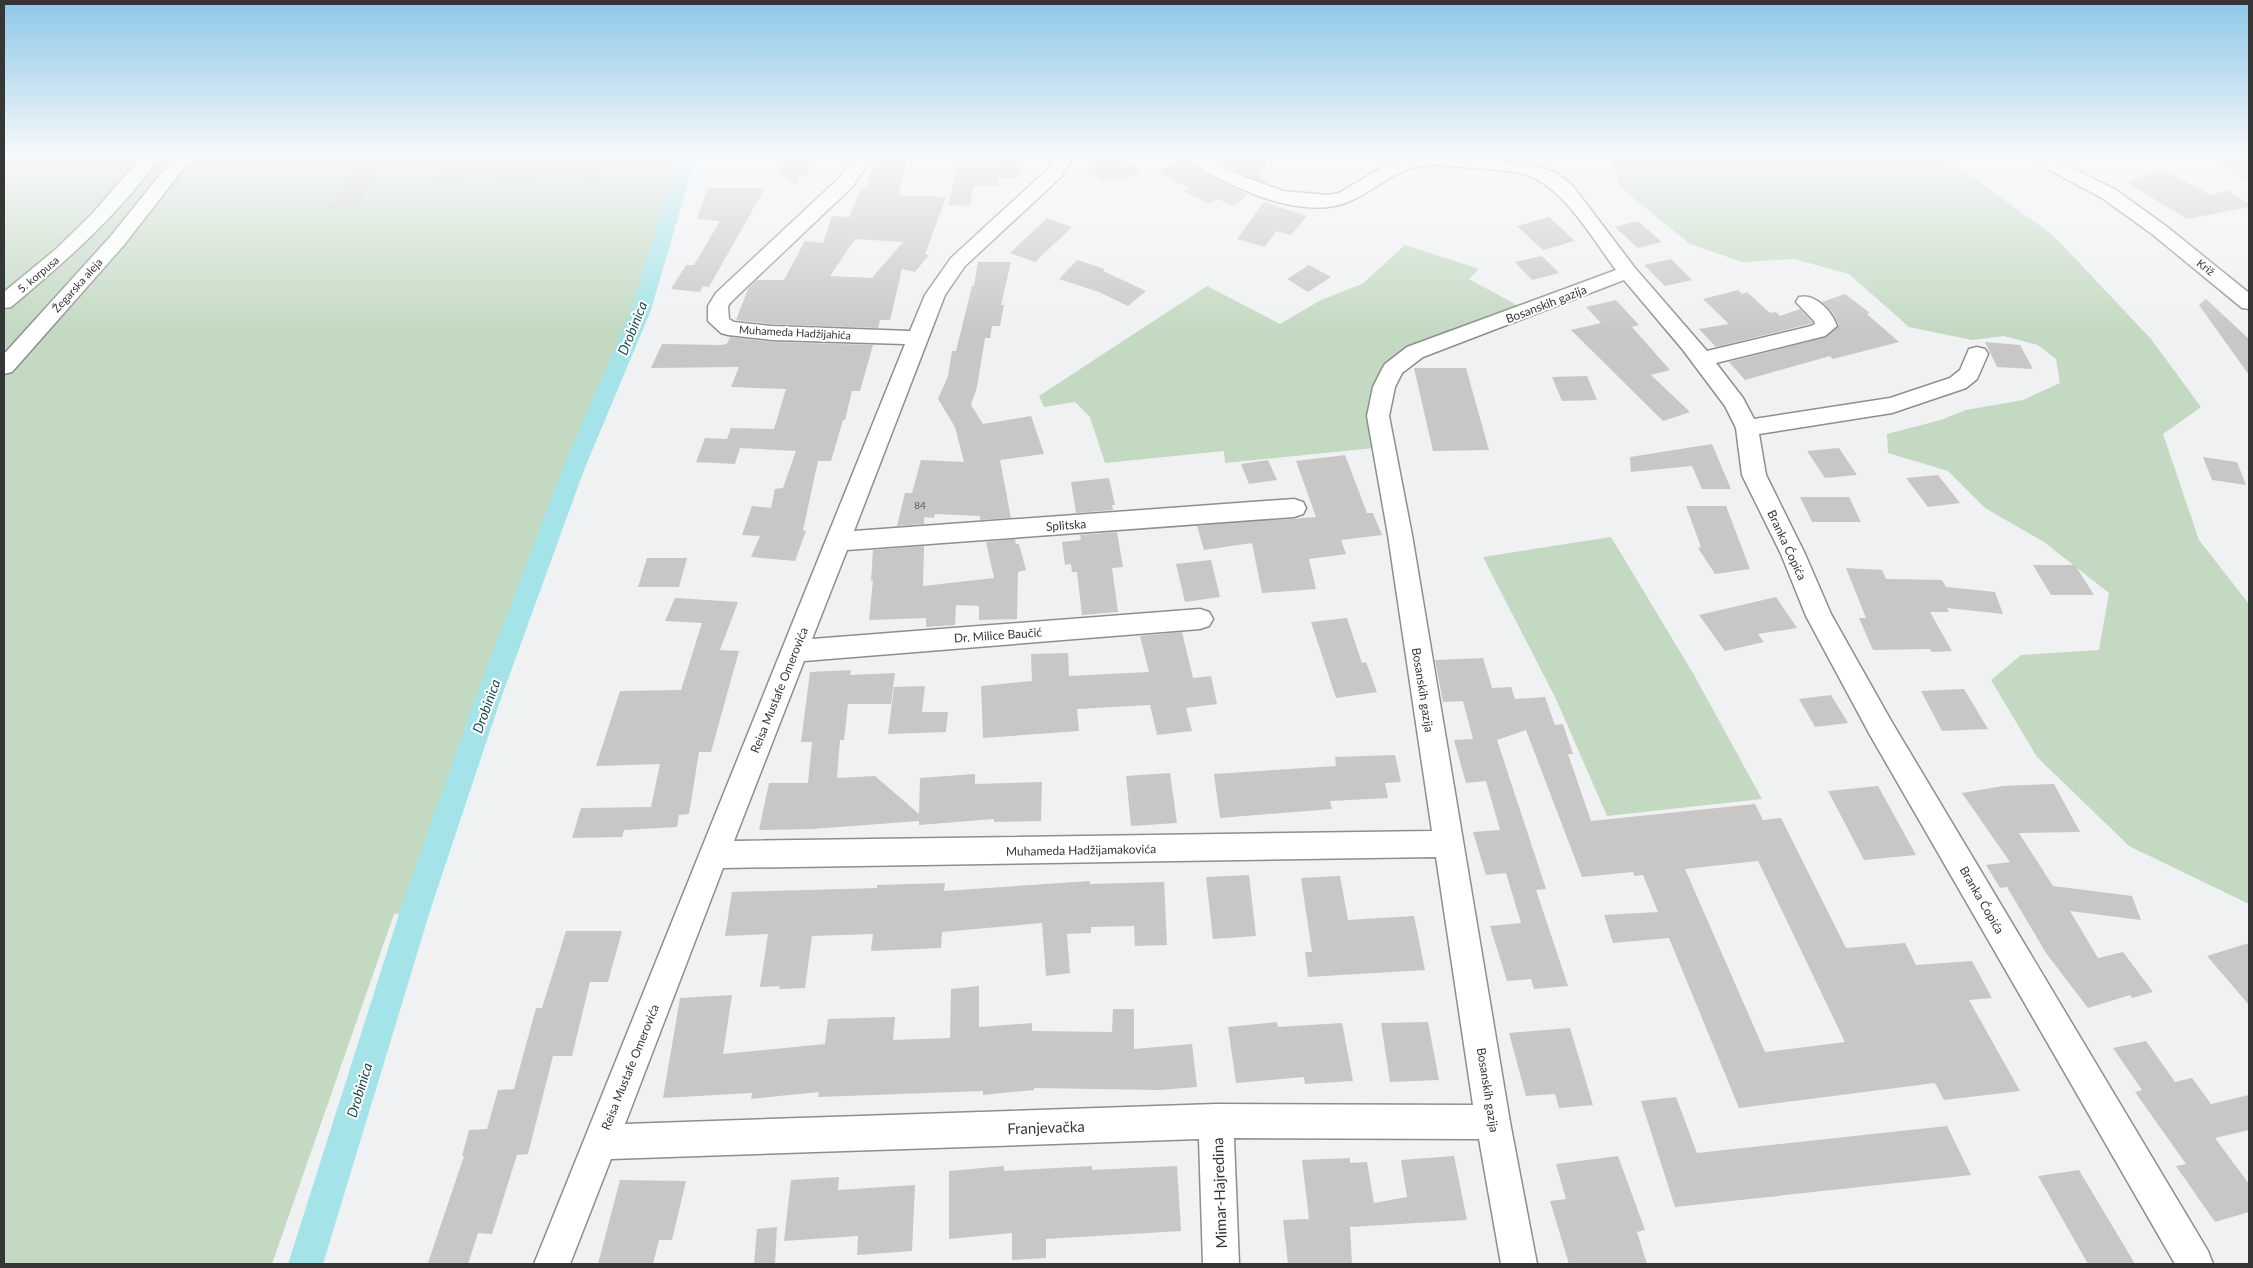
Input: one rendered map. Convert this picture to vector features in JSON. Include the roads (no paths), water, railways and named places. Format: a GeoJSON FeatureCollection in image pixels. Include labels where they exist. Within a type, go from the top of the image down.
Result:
{"type":"FeatureCollection","features":[{"type":"Feature","properties":{"kind":"street","name":"5. korpusa"},"geometry":{"type":"LineString","coordinates":[[4,302],[63,253],[102,214]]}},
{"type":"Feature","properties":{"kind":"street","name":"Žegarska aleja"},"geometry":{"type":"LineString","coordinates":[[4,367],[117,241],[138,214]]}},
{"type":"Feature","properties":{"kind":"street","name":"Muhameda Hadžijahića"},"geometry":{"type":"LineString","coordinates":[[812,214],[723,298],[718,306],[717,315],[719,322],[728,328],[772,333],[919,338]]}},
{"type":"Feature","properties":{"kind":"street","name":"Reisa Mustafe Omerovića"},"geometry":{"type":"LineString","coordinates":[[552,1264],[936,295],[945,278],[958,262],[1010,214]]}},
{"type":"Feature","properties":{"kind":"street","name":"Branka Ćopića"},"geometry":{"type":"LineString","coordinates":[[1584,214],[1628,272],[1703,359],[1735,403],[1747,428],[1754,475],[1793,554],[1819,616],[1880,727],[2195,1264]]}},
{"type":"Feature","properties":{"kind":"street","name":"Križ"},"geometry":{"type":"LineString","coordinates":[[2137,214],[2249,303]]}},
{"type":"Feature","properties":{"kind":"street","name":"Bosanskih gazija"},"geometry":{"type":"LineString","coordinates":[[1519,1264],[1493,1122],[1400,535],[1378,416],[1384,387],[1393,369],[1415,352],[1628,272]]}},
{"type":"Feature","properties":{"kind":"street"},"geometry":{"type":"LineString","coordinates":[[1703,359],[1818,331],[1826,326],[1824,319],[1806,302]]}},
{"type":"Feature","properties":{"kind":"street"},"geometry":{"type":"LineString","coordinates":[[1747,428],[1875,410],[1892,405],[1958,383],[1969,374],[1977,354]]}},
{"type":"Feature","properties":{"kind":"street","name":"Splitska"},"geometry":{"type":"LineString","coordinates":[[838,541],[1294,508]]}},
{"type":"Feature","properties":{"kind":"street","name":"Dr. Milice Baučić"},"geometry":{"type":"LineString","coordinates":[[795,651],[1200,619]]}},
{"type":"Feature","properties":{"kind":"street","name":"Muhameda Hadžijamakovića"},"geometry":{"type":"LineString","coordinates":[[713,856],[1448,844]]}},
{"type":"Feature","properties":{"kind":"street","name":"Franjevačka"},"geometry":{"type":"LineString","coordinates":[[600,1142],[1216,1121],[1493,1122]]}},
{"type":"Feature","properties":{"kind":"street","name":"Mimar-Hajredina"},"geometry":{"type":"LineString","coordinates":[[1216,1121],[1221,1264]]}},
{"type":"Feature","properties":{"kind":"waterway","name":"Drobinica"},"geometry":{"type":"LineString","coordinates":[[305,1264],[415,911],[486,704],[573,470],[641,310],[669,214]]}}]}
